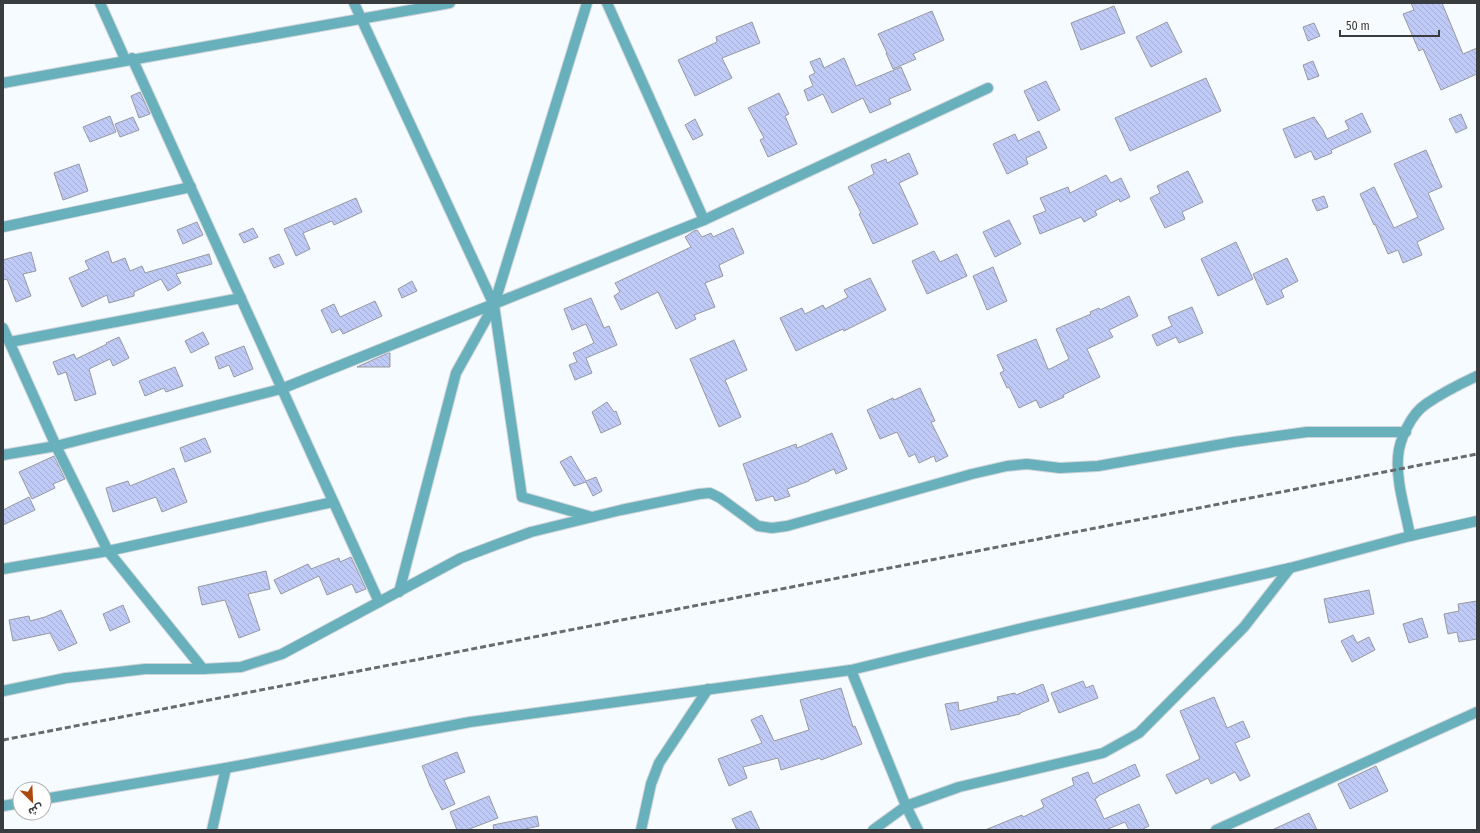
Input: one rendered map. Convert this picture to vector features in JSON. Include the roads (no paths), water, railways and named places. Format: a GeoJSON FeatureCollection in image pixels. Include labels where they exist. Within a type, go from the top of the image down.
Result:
{"type":"FeatureCollection","features":[{"type":"Feature","properties":{"kind":"street"},"geometry":{"type":"LineString","coordinates":[[100,3],[191,187],[281,389],[379,602]]}},
{"type":"Feature","properties":{"kind":"street"},"geometry":{"type":"LineString","coordinates":[[354,3],[494,305],[522,497],[593,517]]}},
{"type":"Feature","properties":{"kind":"street"},"geometry":{"type":"LineString","coordinates":[[3,83],[129,59],[361,20],[450,3]]}},
{"type":"Feature","properties":{"kind":"street"},"geometry":{"type":"LineString","coordinates":[[399,592],[456,373],[494,305],[587,3]]}},
{"type":"Feature","properties":{"kind":"street"},"geometry":{"type":"LineString","coordinates":[[607,3],[704,220]]}},
{"type":"Feature","properties":{"kind":"street"},"geometry":{"type":"LineString","coordinates":[[3,455],[56,446],[281,389],[704,220],[988,88]]}},
{"type":"Feature","properties":{"kind":"street"},"geometry":{"type":"LineString","coordinates":[[3,227],[191,187]]}},
{"type":"Feature","properties":{"kind":"street"},"geometry":{"type":"LineString","coordinates":[[10,342],[241,298]]}},
{"type":"Feature","properties":{"kind":"street"},"geometry":{"type":"LineString","coordinates":[[3,328],[56,446],[108,551],[203,669]]}},
{"type":"Feature","properties":{"kind":"street"},"geometry":{"type":"LineString","coordinates":[[1410,536],[1400,480],[1398,457],[1406,432],[1416,414],[1425,404],[1477,376]]}},
{"type":"Feature","properties":{"kind":"street"},"geometry":{"type":"LineString","coordinates":[[3,691],[81,676],[145,670],[242,667],[282,654],[461,558],[531,532],[699,494],[710,493],[720,498],[758,526],[772,528],[787,526],[972,474],[1007,466],[1027,464],[1060,468],[1098,466],[1234,442],[1307,432],[1406,432]]}},
{"type":"Feature","properties":{"kind":"street"},"geometry":{"type":"LineString","coordinates":[[3,569],[108,551],[333,502]]}},
{"type":"Feature","properties":{"kind":"street"},"geometry":{"type":"LineString","coordinates":[[52,798],[226,768],[470,722],[851,670],[1031,626],[1290,568],[1410,536],[1477,521]]}},
{"type":"Feature","properties":{"kind":"street"},"geometry":{"type":"LineString","coordinates":[[873,830],[906,806],[959,787],[1103,753],[1139,733],[1244,627],[1290,568]]}},
{"type":"Feature","properties":{"kind":"street"},"geometry":{"type":"LineString","coordinates":[[851,670],[906,806],[918,830]]}},
{"type":"Feature","properties":{"kind":"street"},"geometry":{"type":"LineString","coordinates":[[641,830],[651,784],[659,763],[708,689]]}},
{"type":"Feature","properties":{"kind":"street"},"geometry":{"type":"LineString","coordinates":[[1216,830],[1477,712]]}},
{"type":"Feature","properties":{"kind":"street"},"geometry":{"type":"LineString","coordinates":[[212,830],[226,768]]}},
{"type":"Feature","properties":{"kind":"railway"},"geometry":{"type":"LineString","coordinates":[[3,740],[1477,454]]}}]}
